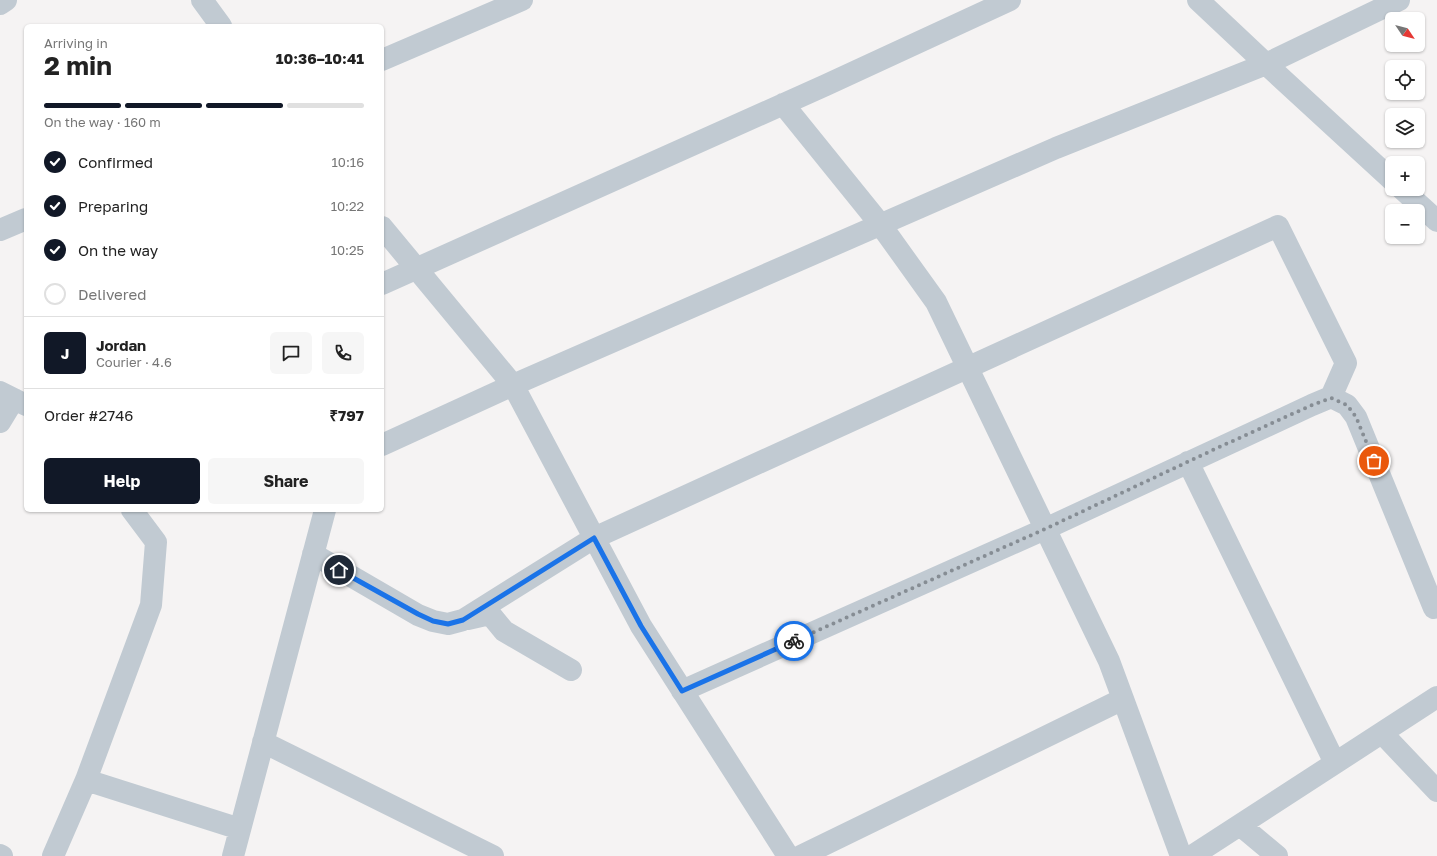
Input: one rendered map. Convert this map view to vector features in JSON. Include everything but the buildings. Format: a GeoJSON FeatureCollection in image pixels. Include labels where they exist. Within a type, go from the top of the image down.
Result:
{"type":"FeatureCollection","features":[{"type":"Feature","properties":{"kind":"street"},"geometry":{"type":"LineString","coordinates":[[0,4],[6,0]]}},
{"type":"Feature","properties":{"kind":"street"},"geometry":{"type":"LineString","coordinates":[[202,0],[220,24]]}},
{"type":"Feature","properties":{"kind":"street"},"geometry":{"type":"LineString","coordinates":[[384,283],[783,104],[1010,0]]}},
{"type":"Feature","properties":{"kind":"street"},"geometry":{"type":"LineString","coordinates":[[1198,0],[1385,174]]}},
{"type":"Feature","properties":{"kind":"street"},"geometry":{"type":"LineString","coordinates":[[384,443],[513,385],[1056,148],[1266,64],[1399,0]]}},
{"type":"Feature","properties":{"kind":"street"},"geometry":{"type":"LineString","coordinates":[[384,59],[516,1]]}},
{"type":"Feature","properties":{"kind":"street"},"geometry":{"type":"LineString","coordinates":[[783,104],[880,224],[936,302],[1109,661],[1181,856]]}},
{"type":"Feature","properties":{"kind":"street"},"geometry":{"type":"LineString","coordinates":[[1410,196],[1437,221]]}},
{"type":"Feature","properties":{"kind":"street"},"geometry":{"type":"LineString","coordinates":[[0,230],[24,220]]}},
{"type":"Feature","properties":{"kind":"street"},"geometry":{"type":"LineString","coordinates":[[463,620],[594,538],[1278,226],[1346,363],[1331,398]]}},
{"type":"Feature","properties":{"kind":"street"},"geometry":{"type":"LineString","coordinates":[[384,229],[513,385],[641,626],[788,856]]}},
{"type":"Feature","properties":{"kind":"street"},"geometry":{"type":"LineString","coordinates":[[682,691],[1045,529],[1312,405],[1331,398],[1347,405],[1356,417],[1434,608]]}},
{"type":"Feature","properties":{"kind":"street"},"geometry":{"type":"LineString","coordinates":[[0,422],[13,399]]}},
{"type":"Feature","properties":{"kind":"street"},"geometry":{"type":"LineString","coordinates":[[1188,462],[1335,763]]}},
{"type":"Feature","properties":{"kind":"street"},"geometry":{"type":"LineString","coordinates":[[53,856],[86,780],[151,605],[156,542],[134,512]]}},
{"type":"Feature","properties":{"kind":"street"},"geometry":{"type":"LineString","coordinates":[[233,856],[324,512]]}},
{"type":"Feature","properties":{"kind":"street"},"geometry":{"type":"LineString","coordinates":[[313,554],[418,614],[433,621],[448,624],[490,614],[504,632],[571,670]]}},
{"type":"Feature","properties":{"kind":"street"},"geometry":{"type":"LineString","coordinates":[[1192,856],[1437,698]]}},
{"type":"Feature","properties":{"kind":"street"},"geometry":{"type":"LineString","coordinates":[[801,856],[1123,699]]}},
{"type":"Feature","properties":{"kind":"street"},"geometry":{"type":"LineString","coordinates":[[1382,733],[1437,791]]}},
{"type":"Feature","properties":{"kind":"street"},"geometry":{"type":"LineString","coordinates":[[263,742],[459,848],[492,856]]}},
{"type":"Feature","properties":{"kind":"street"},"geometry":{"type":"LineString","coordinates":[[86,780],[240,829]]}},
{"type":"Feature","properties":{"kind":"street"},"geometry":{"type":"LineString","coordinates":[[1240,825],[1277,856]]}},
{"type":"Feature","properties":{"kind":"way so far"},"geometry":{"type":"LineString","coordinates":[[794,641],[1045,529],[1312,405],[1331,398],[1347,405],[1356,417],[1374,461]]}},
{"type":"Feature","properties":{"kind":"route"},"geometry":{"type":"LineString","coordinates":[[339,570],[418,614],[433,621],[448,624],[463,620],[594,538],[641,626],[682,691],[794,641]]}}]}
